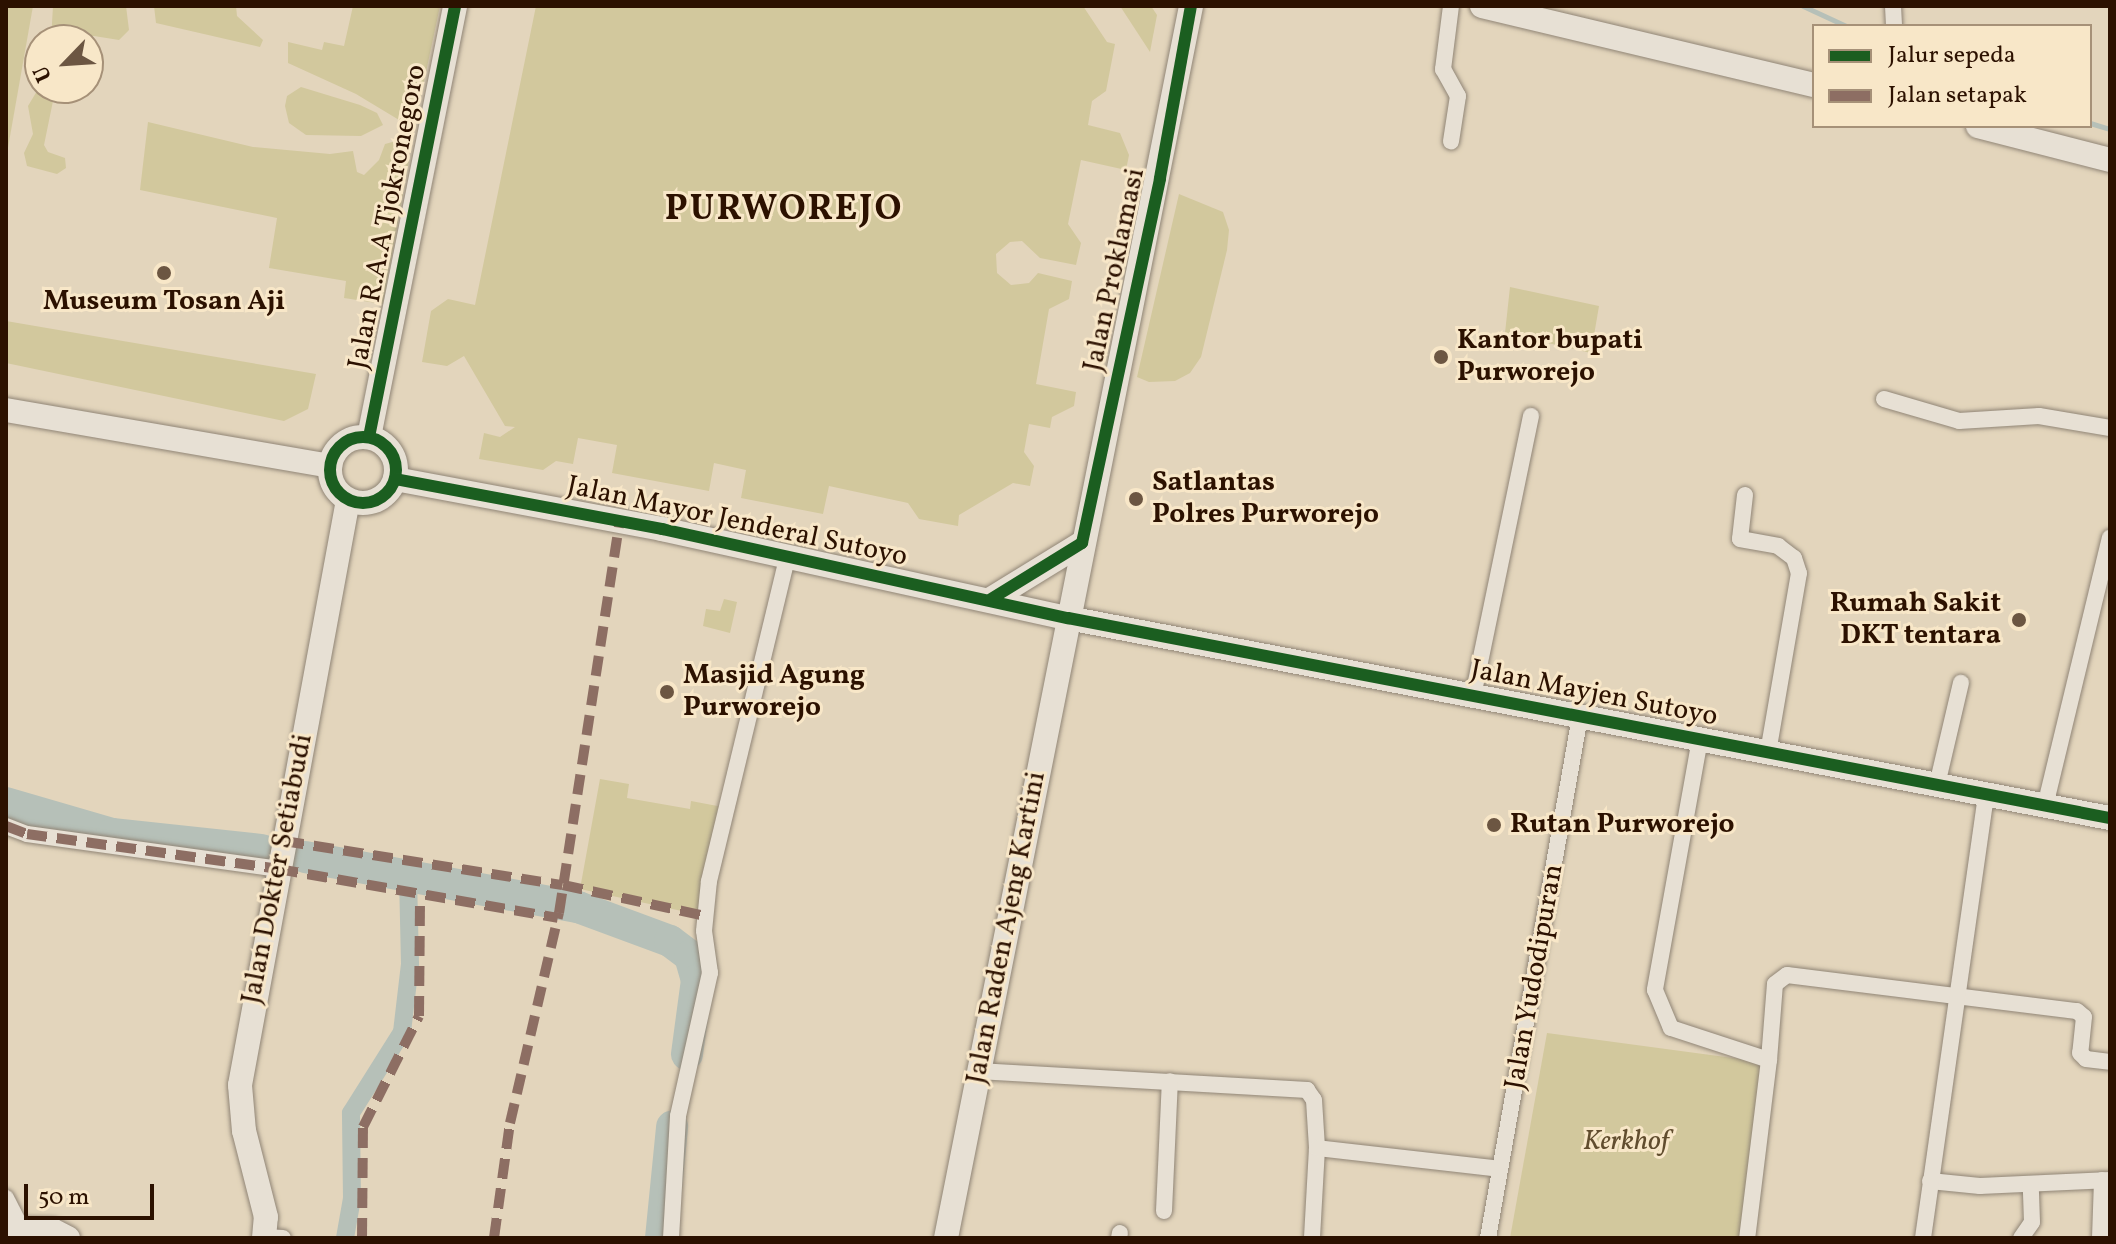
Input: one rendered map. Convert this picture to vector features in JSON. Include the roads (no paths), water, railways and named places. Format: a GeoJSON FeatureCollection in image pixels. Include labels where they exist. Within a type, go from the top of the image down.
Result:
{"type":"FeatureCollection","features":[{"type":"Feature","properties":{"kind":"main road","name":"Jalan R.A.A Tjokronegoro"},"geometry":{"type":"LineString","coordinates":[[369,437],[455,6]]}},
{"type":"Feature","properties":{"kind":"main road","name":"Jalan Proklamasi"},"geometry":{"type":"LineString","coordinates":[[1068,618],[1160,178],[1191,6]]}},
{"type":"Feature","properties":{"kind":"main road"},"geometry":{"type":"LineString","coordinates":[[1483,6],[1812,85]]}},
{"type":"Feature","properties":{"kind":"main road"},"geometry":{"type":"LineString","coordinates":[[1986,128],[2110,160]]}},
{"type":"Feature","properties":{"kind":"main road"},"geometry":{"type":"LineString","coordinates":[[6,410],[330,466]]}},
{"type":"Feature","properties":{"kind":"main road"},"geometry":{"type":"LineString","coordinates":[[369,437],[393,456],[395,479],[377,501],[348,500],[334,486],[330,466],[343,443],[369,437]]}},
{"type":"Feature","properties":{"kind":"main road","name":"Jalan Mayor Jenderal Sutoyo"},"geometry":{"type":"LineString","coordinates":[[395,479],[788,555],[1068,618]]}},
{"type":"Feature","properties":{"kind":"main road","name":"Jalan Dokter Setiabudi"},"geometry":{"type":"LineString","coordinates":[[264,1238],[265,1208],[244,1131],[240,1085],[348,500]]}},
{"type":"Feature","properties":{"kind":"main road"},"geometry":{"type":"LineString","coordinates":[[991,599],[1082,543]]}},
{"type":"Feature","properties":{"kind":"main road","name":"Jalan Mayjen Sutoyo"},"geometry":{"type":"LineString","coordinates":[[1068,618],[2110,818]]}},
{"type":"Feature","properties":{"kind":"main road","name":"Jalan Raden Ajeng Kartini"},"geometry":{"type":"LineString","coordinates":[[946,1238],[1068,618]]}},
{"type":"Feature","properties":{"kind":"main road"},"geometry":{"type":"LineString","coordinates":[[14,1229],[52,1230],[68,1238]]}},
{"type":"Feature","properties":{"kind":"street"},"geometry":{"type":"LineString","coordinates":[[1451,6],[1443,69],[1458,96],[1451,141]]}},
{"type":"Feature","properties":{"kind":"street"},"geometry":{"type":"LineString","coordinates":[[1875,6],[1894,15]]}},
{"type":"Feature","properties":{"kind":"street"},"geometry":{"type":"LineString","coordinates":[[1884,399],[1959,421],[2039,416],[2110,428]]}},
{"type":"Feature","properties":{"kind":"street"},"geometry":{"type":"LineString","coordinates":[[1473,696],[1531,416]]}},
{"type":"Feature","properties":{"kind":"street"},"geometry":{"type":"LineString","coordinates":[[1745,495],[1740,539],[1778,546],[1794,558],[1799,573],[1768,752]]}},
{"type":"Feature","properties":{"kind":"street"},"geometry":{"type":"LineString","coordinates":[[2045,806],[2110,538]]}},
{"type":"Feature","properties":{"kind":"street"},"geometry":{"type":"LineString","coordinates":[[671,1238],[678,1116],[710,973],[704,931],[709,881],[788,555]]}},
{"type":"Feature","properties":{"kind":"street"},"geometry":{"type":"LineString","coordinates":[[1937,785],[1961,683]]}},
{"type":"Feature","properties":{"kind":"street","name":"Jalan Yudodipuran"},"geometry":{"type":"LineString","coordinates":[[1488,1238],[1580,716]]}},
{"type":"Feature","properties":{"kind":"street"},"geometry":{"type":"LineString","coordinates":[[1700,739],[1657,1002],[1671,1028],[1769,1060]]}},
{"type":"Feature","properties":{"kind":"street"},"geometry":{"type":"LineString","coordinates":[[1923,1238],[1954,994],[1986,794]]}},
{"type":"Feature","properties":{"kind":"street"},"geometry":{"type":"LineString","coordinates":[[6,826],[27,834],[278,869]]}},
{"type":"Feature","properties":{"kind":"street"},"geometry":{"type":"LineString","coordinates":[[1747,1238],[1775,984],[1787,975],[2077,1011],[2084,1017],[2082,1056],[2110,1062]]}},
{"type":"Feature","properties":{"kind":"street"},"geometry":{"type":"LineString","coordinates":[[978,1071],[1307,1090],[1314,1100],[1317,1148],[1312,1238]]}},
{"type":"Feature","properties":{"kind":"street"},"geometry":{"type":"LineString","coordinates":[[1164,1211],[1170,1081]]}},
{"type":"Feature","properties":{"kind":"street"},"geometry":{"type":"LineString","coordinates":[[1317,1148],[1500,1169]]}},
{"type":"Feature","properties":{"kind":"street"},"geometry":{"type":"LineString","coordinates":[[1930,1181],[2031,1185],[2106,1180],[2100,1238]]}},
{"type":"Feature","properties":{"kind":"street"},"geometry":{"type":"LineString","coordinates":[[2021,1238],[2032,1222],[2031,1185]]}},
{"type":"Feature","properties":{"kind":"street"},"geometry":{"type":"LineString","coordinates":[[6,1198],[14,1229]]}},
{"type":"Feature","properties":{"kind":"street"},"geometry":{"type":"LineString","coordinates":[[264,1238],[283,1238]]}},
{"type":"Feature","properties":{"kind":"waterway"},"geometry":{"type":"LineString","coordinates":[[1803,6],[1842,24]]}},
{"type":"Feature","properties":{"kind":"waterway"},"geometry":{"type":"LineString","coordinates":[[2092,124],[2110,129]]}},
{"type":"Feature","properties":{"kind":"waterway"},"geometry":{"type":"LineString","coordinates":[[6,803],[112,834],[262,850]]}},
{"type":"Feature","properties":{"kind":"waterway"},"geometry":{"type":"LineString","coordinates":[[305,857],[578,907],[670,941],[690,956],[697,980],[687,1054]]}},
{"type":"Feature","properties":{"kind":"waterway"},"geometry":{"type":"LineString","coordinates":[[345,1238],[352,1199],[351,1113],[402,1032],[410,964],[408,878]]}},
{"type":"Feature","properties":{"kind":"waterway"},"geometry":{"type":"LineString","coordinates":[[661,1238],[672,1127]]}},
{"type":"Feature","properties":{"kind":"place","name":"Museum Tosan Aji"},"geometry":{"type":"Point","coordinates":[164,273]}},
{"type":"Feature","properties":{"kind":"place","name":"Kantor bupati Purworejo"},"geometry":{"type":"Point","coordinates":[1441,357]}},
{"type":"Feature","properties":{"kind":"place","name":"Satlantas Polres Purworejo"},"geometry":{"type":"Point","coordinates":[1136,499]}},
{"type":"Feature","properties":{"kind":"place","name":"Rumah Sakit DKT tentara"},"geometry":{"type":"Point","coordinates":[2019,620]}},
{"type":"Feature","properties":{"kind":"place","name":"Masjid Agung Purworejo"},"geometry":{"type":"Point","coordinates":[667,692]}},
{"type":"Feature","properties":{"kind":"place","name":"Rutan Purworejo"},"geometry":{"type":"Point","coordinates":[1494,825]}},
{"type":"Feature","properties":{"kind":"district","name":"PURWOREJO"},"geometry":{"type":"Point","coordinates":[784,211]}},
{"type":"Feature","properties":{"kind":"park label","name":"Kerkhof"},"geometry":{"type":"Point","coordinates":[1626,1142]}}]}
